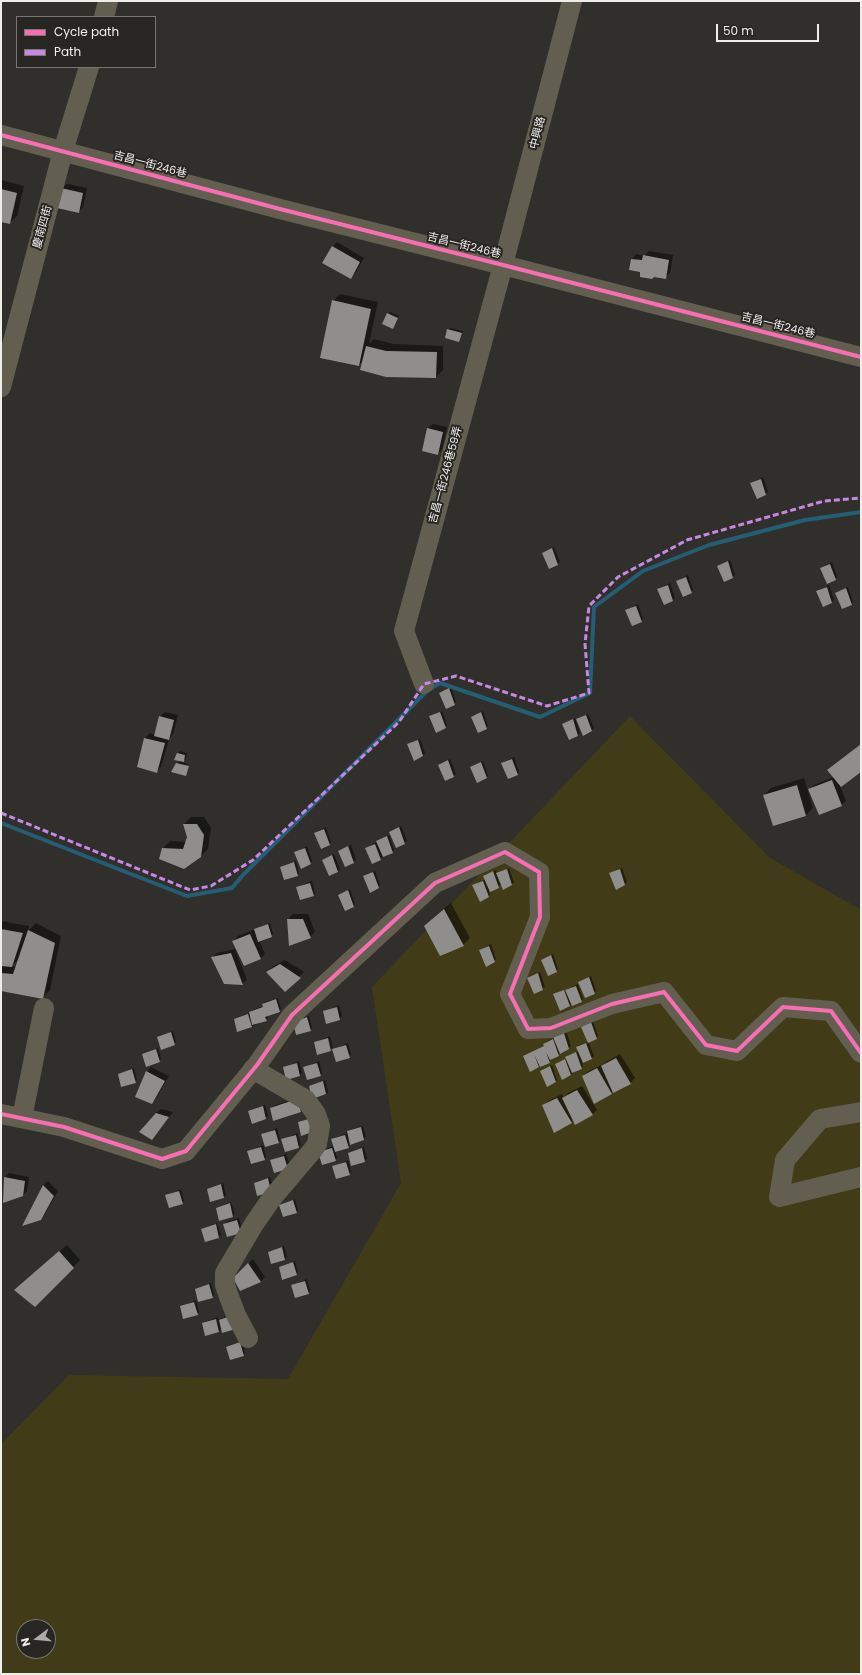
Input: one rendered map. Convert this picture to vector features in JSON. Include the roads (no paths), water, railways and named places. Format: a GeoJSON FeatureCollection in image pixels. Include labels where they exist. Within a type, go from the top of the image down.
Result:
{"type":"FeatureCollection","features":[{"type":"Feature","properties":{"kind":"street"},"geometry":{"type":"LineString","coordinates":[[104,16],[108,1]]}},
{"type":"Feature","properties":{"kind":"street","name":"中興路"},"geometry":{"type":"LineString","coordinates":[[504,265],[572,1]]}},
{"type":"Feature","properties":{"kind":"street","name":"慶南四街"},"geometry":{"type":"LineString","coordinates":[[1,387],[63,151],[89,68]]}},
{"type":"Feature","properties":{"kind":"street","name":"吉昌一街246巷"},"geometry":{"type":"LineString","coordinates":[[1,135],[280,210],[504,265],[861,357]]}},
{"type":"Feature","properties":{"kind":"street","name":"吉昌一街246巷59弄"},"geometry":{"type":"LineString","coordinates":[[424,684],[404,631],[504,265]]}},
{"type":"Feature","properties":{"kind":"street"},"geometry":{"type":"LineString","coordinates":[[1,1114],[64,1127],[162,1160],[186,1151],[253,1069],[292,1015],[435,883],[505,852],[539,872],[540,917],[510,994],[528,1029],[551,1028],[612,1004],[664,992],[706,1045],[737,1051],[783,1007],[831,1011],[861,1053]]}},
{"type":"Feature","properties":{"kind":"street"},"geometry":{"type":"LineString","coordinates":[[22,1118],[44,1008]]}},
{"type":"Feature","properties":{"kind":"street"},"geometry":{"type":"LineString","coordinates":[[248,1338],[236,1315],[228,1294],[225,1285],[225,1273],[254,1224],[272,1198],[317,1144],[320,1126],[316,1114],[306,1100],[253,1069]]}},
{"type":"Feature","properties":{"kind":"street"},"geometry":{"type":"LineString","coordinates":[[861,1112],[820,1119],[785,1160],[778,1197],[861,1177]]}},
{"type":"Feature","properties":{"kind":"waterway"},"geometry":{"type":"LineString","coordinates":[[1,823],[187,896],[232,888],[243,875],[427,691],[440,683],[540,717],[590,693],[594,607],[643,571],[709,545],[805,520],[861,512]]}}]}
